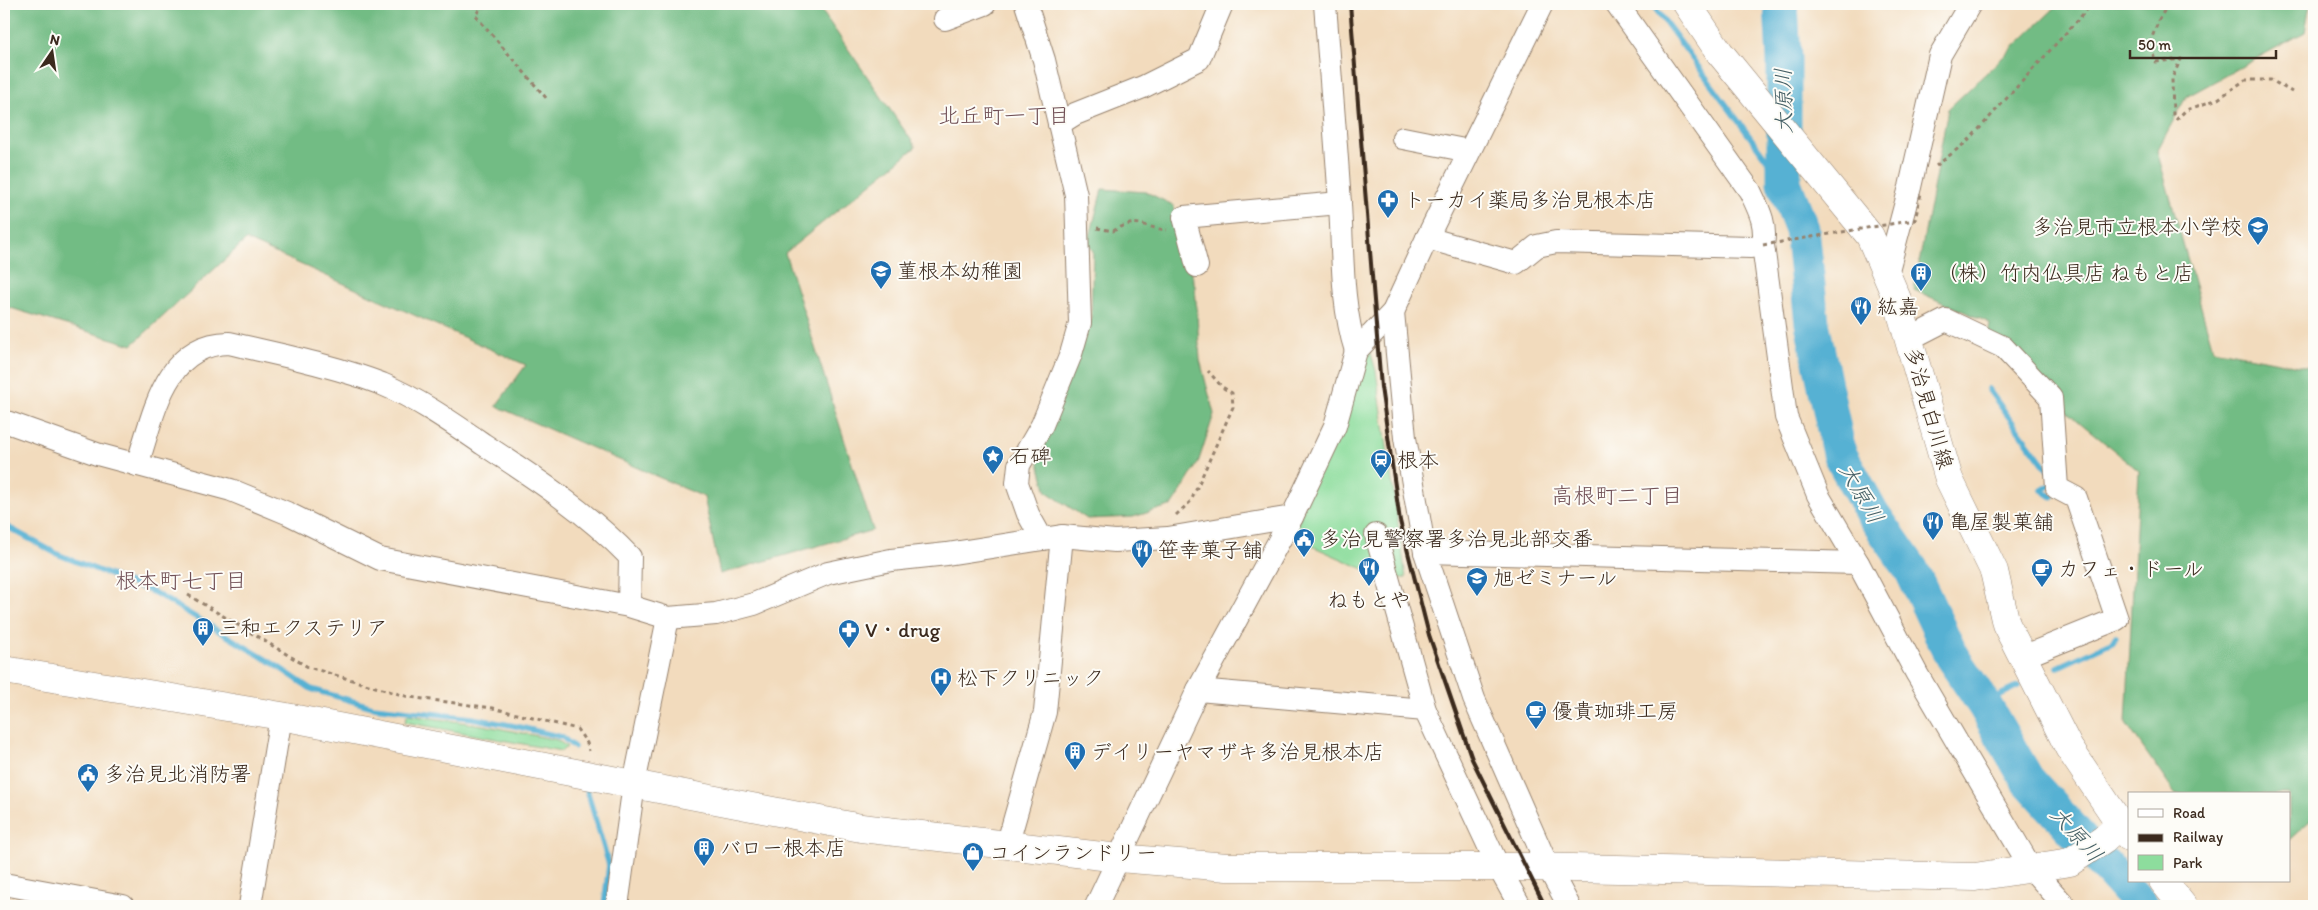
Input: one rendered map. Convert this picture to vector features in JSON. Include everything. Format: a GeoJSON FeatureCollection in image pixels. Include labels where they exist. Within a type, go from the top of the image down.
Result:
{"type":"FeatureCollection","features":[{"type":"Feature","properties":{"kind":"street"},"geometry":{"type":"LineString","coordinates":[[945,19],[985,4]]}},
{"type":"Feature","properties":{"kind":"street"},"geometry":{"type":"LineString","coordinates":[[1007,846],[1045,712],[1052,537],[1028,514],[1017,483],[1018,464],[1042,425],[1071,354],[1080,323],[1076,195],[1044,60],[1026,4]]}},
{"type":"Feature","properties":{"kind":"street"},"geometry":{"type":"LineString","coordinates":[[1059,124],[1075,114],[1143,87],[1199,58],[1222,4]]}},
{"type":"Feature","properties":{"kind":"street"},"geometry":{"type":"LineString","coordinates":[[1325,4],[1340,203],[1344,287],[1348,327],[1356,351]]}},
{"type":"Feature","properties":{"kind":"street"},"geometry":{"type":"LineString","coordinates":[[1096,906],[1198,690],[1292,517],[1334,426],[1356,351],[1393,312],[1469,151],[1542,4]]}},
{"type":"Feature","properties":{"kind":"street"},"geometry":{"type":"LineString","coordinates":[[1617,4],[1750,191],[1763,219],[1765,233],[1763,245],[1786,416],[1818,496],[1858,563],[1917,674],[2031,868],[2065,906]]}},
{"type":"Feature","properties":{"kind":"street","name":"多治見白川線"},"geometry":{"type":"LineString","coordinates":[[1687,4],[1720,53],[1870,236],[1887,274],[1909,339],[1949,479],[1994,571],[2006,624],[2024,656],[2069,748],[2117,834]]}},
{"type":"Feature","properties":{"kind":"street"},"geometry":{"type":"LineString","coordinates":[[1887,274],[1916,190],[1940,55],[1970,4]]}},
{"type":"Feature","properties":{"kind":"street"},"geometry":{"type":"LineString","coordinates":[[1403,138],[1469,151]]}},
{"type":"Feature","properties":{"kind":"street"},"geometry":{"type":"LineString","coordinates":[[1197,266],[1184,217],[1340,203]]}},
{"type":"Feature","properties":{"kind":"street"},"geometry":{"type":"LineString","coordinates":[[1427,238],[1516,263],[1537,246],[1556,242],[1751,247],[1763,245]]}},
{"type":"Feature","properties":{"kind":"street"},"geometry":{"type":"LineString","coordinates":[[1393,312],[1405,438],[1425,552],[1474,698],[1548,867],[1569,906]]}},
{"type":"Feature","properties":{"kind":"street"},"geometry":{"type":"LineString","coordinates":[[1909,339],[1946,320],[2003,347],[2051,398],[2057,488],[2076,498],[2117,619],[2024,656]]}},
{"type":"Feature","properties":{"kind":"street"},"geometry":{"type":"LineString","coordinates":[[137,465],[162,390],[175,368],[190,354],[212,343],[229,343],[332,368],[385,386],[439,414],[534,478],[607,532],[630,557],[629,606]]}},
{"type":"Feature","properties":{"kind":"street"},"geometry":{"type":"LineString","coordinates":[[4,421],[97,454],[231,490],[287,513],[380,559],[629,606],[668,618],[716,614],[735,610],[837,571],[891,560],[947,554],[1052,537],[1115,541],[1168,538],[1292,517]]}},
{"type":"Feature","properties":{"kind":"street"},"geometry":{"type":"LineString","coordinates":[[1376,535],[1425,710],[1499,868],[1520,906]]}},
{"type":"Feature","properties":{"kind":"street"},"geometry":{"type":"LineString","coordinates":[[1425,552],[1858,563]]}},
{"type":"Feature","properties":{"kind":"street"},"geometry":{"type":"LineString","coordinates":[[617,906],[634,784],[668,618]]}},
{"type":"Feature","properties":{"kind":"street"},"geometry":{"type":"LineString","coordinates":[[4,670],[281,716],[861,828],[1119,858],[1227,867],[1548,867],[1975,877],[2070,862],[2117,834]]}},
{"type":"Feature","properties":{"kind":"street"},"geometry":{"type":"LineString","coordinates":[[1198,690],[1425,710]]}},
{"type":"Feature","properties":{"kind":"street"},"geometry":{"type":"LineString","coordinates":[[250,906],[281,716]]}},
{"type":"Feature","properties":{"kind":"street"},"geometry":{"type":"LineString","coordinates":[[2164,882],[2183,906]]}},
{"type":"Feature","properties":{"kind":"street"},"geometry":{"type":"LineString","coordinates":[[4,884],[123,906]]}},
{"type":"Feature","properties":{"kind":"path"},"geometry":{"type":"LineString","coordinates":[[485,4],[475,15],[547,99]]}},
{"type":"Feature","properties":{"kind":"path"},"geometry":{"type":"LineString","coordinates":[[1763,245],[1915,220],[1916,190],[1969,140],[2092,4]]}},
{"type":"Feature","properties":{"kind":"path"},"geometry":{"type":"LineString","coordinates":[[2170,4],[2160,17],[2149,45],[2156,62],[2181,59],[2172,78],[2173,116],[2177,119],[2186,110],[2218,99],[2245,80],[2271,80],[2292,92]]}},
{"type":"Feature","properties":{"kind":"path"},"geometry":{"type":"LineString","coordinates":[[1076,226],[1087,225],[1113,232],[1125,225],[1141,223],[1164,230],[1187,229]]}},
{"type":"Feature","properties":{"kind":"path"},"geometry":{"type":"LineString","coordinates":[[1171,521],[1191,501],[1233,407],[1232,393],[1222,387],[1208,371]]}},
{"type":"Feature","properties":{"kind":"path"},"geometry":{"type":"LineString","coordinates":[[188,595],[308,666],[409,697],[492,708],[577,729],[587,743],[594,775]]}},
{"type":"Feature","properties":{"kind":"green space"},"geometry":{"type":"Polygon","coordinates":[[[4,4],[817,4],[916,147],[785,253],[873,530],[720,574],[704,497],[496,406],[526,365],[246,240],[132,345],[4,306],[4,4]]]}},
{"type":"Feature","properties":{"kind":"green space"},"geometry":{"type":"Polygon","coordinates":[[[2059,4],[2310,4],[2305,32],[2186,97],[2157,151],[2213,349],[2314,369],[2314,817],[2290,839],[2290,792],[2174,792],[2126,723],[2139,471],[1987,346],[1990,323],[1914,290],[1948,109],[2059,4]]]}},
{"type":"Feature","properties":{"kind":"green space"},"geometry":{"type":"Polygon","coordinates":[[[1102,189],[1146,192],[1173,205],[1195,286],[1200,360],[1214,414],[1198,463],[1173,505],[1133,517],[1087,519],[1047,492],[1037,456],[1091,320],[1093,251],[1088,244],[1102,189]]]}},
{"type":"Feature","properties":{"kind":"green space"},"geometry":{"type":"Polygon","coordinates":[[[1370,350],[1376,371],[1406,578],[1384,578],[1292,537],[1358,372],[1370,350]]]}},
{"type":"Feature","properties":{"kind":"green space"},"geometry":{"type":"Polygon","coordinates":[[[407,715],[482,725],[557,740],[567,747],[561,751],[405,722],[407,715]]]}},
{"type":"Feature","properties":{"kind":"waterway"},"geometry":{"type":"LineString","coordinates":[[1652,4],[1784,183]]}},
{"type":"Feature","properties":{"kind":"waterway","name":"大原川"},"geometry":{"type":"LineString","coordinates":[[1781,4],[1784,60],[1784,183],[1802,229],[1812,323],[1839,453],[1872,513],[1911,569],[1952,657],[1985,706],[2027,779],[2142,906]]}},
{"type":"Feature","properties":{"kind":"waterway"},"geometry":{"type":"LineString","coordinates":[[1988,389],[2048,470]]}},
{"type":"Feature","properties":{"kind":"waterway"},"geometry":{"type":"LineString","coordinates":[[2052,484],[2042,490],[2052,497]]}},
{"type":"Feature","properties":{"kind":"waterway"},"geometry":{"type":"LineString","coordinates":[[4,525],[57,554],[155,593],[274,664],[311,689],[373,707],[472,718],[515,726],[562,737],[574,747]]}},
{"type":"Feature","properties":{"kind":"waterway"},"geometry":{"type":"LineString","coordinates":[[2058,667],[2114,641],[2116,637]]}},
{"type":"Feature","properties":{"kind":"waterway"},"geometry":{"type":"LineString","coordinates":[[1985,706],[1996,697],[2019,686]]}},
{"type":"Feature","properties":{"kind":"waterway"},"geometry":{"type":"LineString","coordinates":[[586,787],[609,865],[604,906]]}},
{"type":"Feature","properties":{"kind":"railway"},"geometry":{"type":"LineString","coordinates":[[1350,4],[1381,387],[1400,521],[1429,635],[1472,759],[1545,906]]}},
{"type":"Feature","properties":{"kind":"place","name":"トーカイ薬局多治見根本店"},"geometry":{"type":"Point","coordinates":[1388,219]}},
{"type":"Feature","properties":{"kind":"place","name":"多治見市立根本小学校"},"geometry":{"type":"Point","coordinates":[2258,246]}},
{"type":"Feature","properties":{"kind":"place","name":"菫根本幼稚園"},"geometry":{"type":"Point","coordinates":[881,290]}},
{"type":"Feature","properties":{"kind":"place","name":"（株）竹内仏具店 ねもと店"},"geometry":{"type":"Point","coordinates":[1921,292]}},
{"type":"Feature","properties":{"kind":"place","name":"紘嘉"},"geometry":{"type":"Point","coordinates":[1861,326]}},
{"type":"Feature","properties":{"kind":"place","name":"石碑"},"geometry":{"type":"Point","coordinates":[993,475]}},
{"type":"Feature","properties":{"kind":"place","name":"根本"},"geometry":{"type":"Point","coordinates":[1381,479]}},
{"type":"Feature","properties":{"kind":"place","name":"亀屋製菓舗"},"geometry":{"type":"Point","coordinates":[1933,541]}},
{"type":"Feature","properties":{"kind":"place","name":"多治見警察署多治見北部交番"},"geometry":{"type":"Point","coordinates":[1304,558]}},
{"type":"Feature","properties":{"kind":"place","name":"笹幸菓子舗"},"geometry":{"type":"Point","coordinates":[1142,569]}},
{"type":"Feature","properties":{"kind":"place","name":"ねもとや"},"geometry":{"type":"Point","coordinates":[1369,587]}},
{"type":"Feature","properties":{"kind":"place","name":"カフェ・ドール"},"geometry":{"type":"Point","coordinates":[2042,588]}},
{"type":"Feature","properties":{"kind":"place","name":"旭ゼミナール"},"geometry":{"type":"Point","coordinates":[1477,597]}},
{"type":"Feature","properties":{"kind":"place","name":"三和エクステリア"},"geometry":{"type":"Point","coordinates":[203,647]}},
{"type":"Feature","properties":{"kind":"place","name":"V・drug"},"geometry":{"type":"Point","coordinates":[849,649]}},
{"type":"Feature","properties":{"kind":"place","name":"松下クリニック"},"geometry":{"type":"Point","coordinates":[941,697]}},
{"type":"Feature","properties":{"kind":"place","name":"優貴珈琲工房"},"geometry":{"type":"Point","coordinates":[1536,730]}},
{"type":"Feature","properties":{"kind":"place","name":"デイリーヤマザキ多治見根本店"},"geometry":{"type":"Point","coordinates":[1075,771]}},
{"type":"Feature","properties":{"kind":"place","name":"多治見北消防署"},"geometry":{"type":"Point","coordinates":[88,793]}},
{"type":"Feature","properties":{"kind":"place","name":"バロー根本店"},"geometry":{"type":"Point","coordinates":[704,867]}},
{"type":"Feature","properties":{"kind":"place","name":"コインランドリー"},"geometry":{"type":"Point","coordinates":[973,872]}},
{"type":"Feature","properties":{"kind":"district","name":"北丘町一丁目"},"geometry":{"type":"Point","coordinates":[1004,115]}},
{"type":"Feature","properties":{"kind":"district","name":"高根町二丁目"},"geometry":{"type":"Point","coordinates":[1617,495]}},
{"type":"Feature","properties":{"kind":"district","name":"根本町七丁目"},"geometry":{"type":"Point","coordinates":[181,580]}}]}
